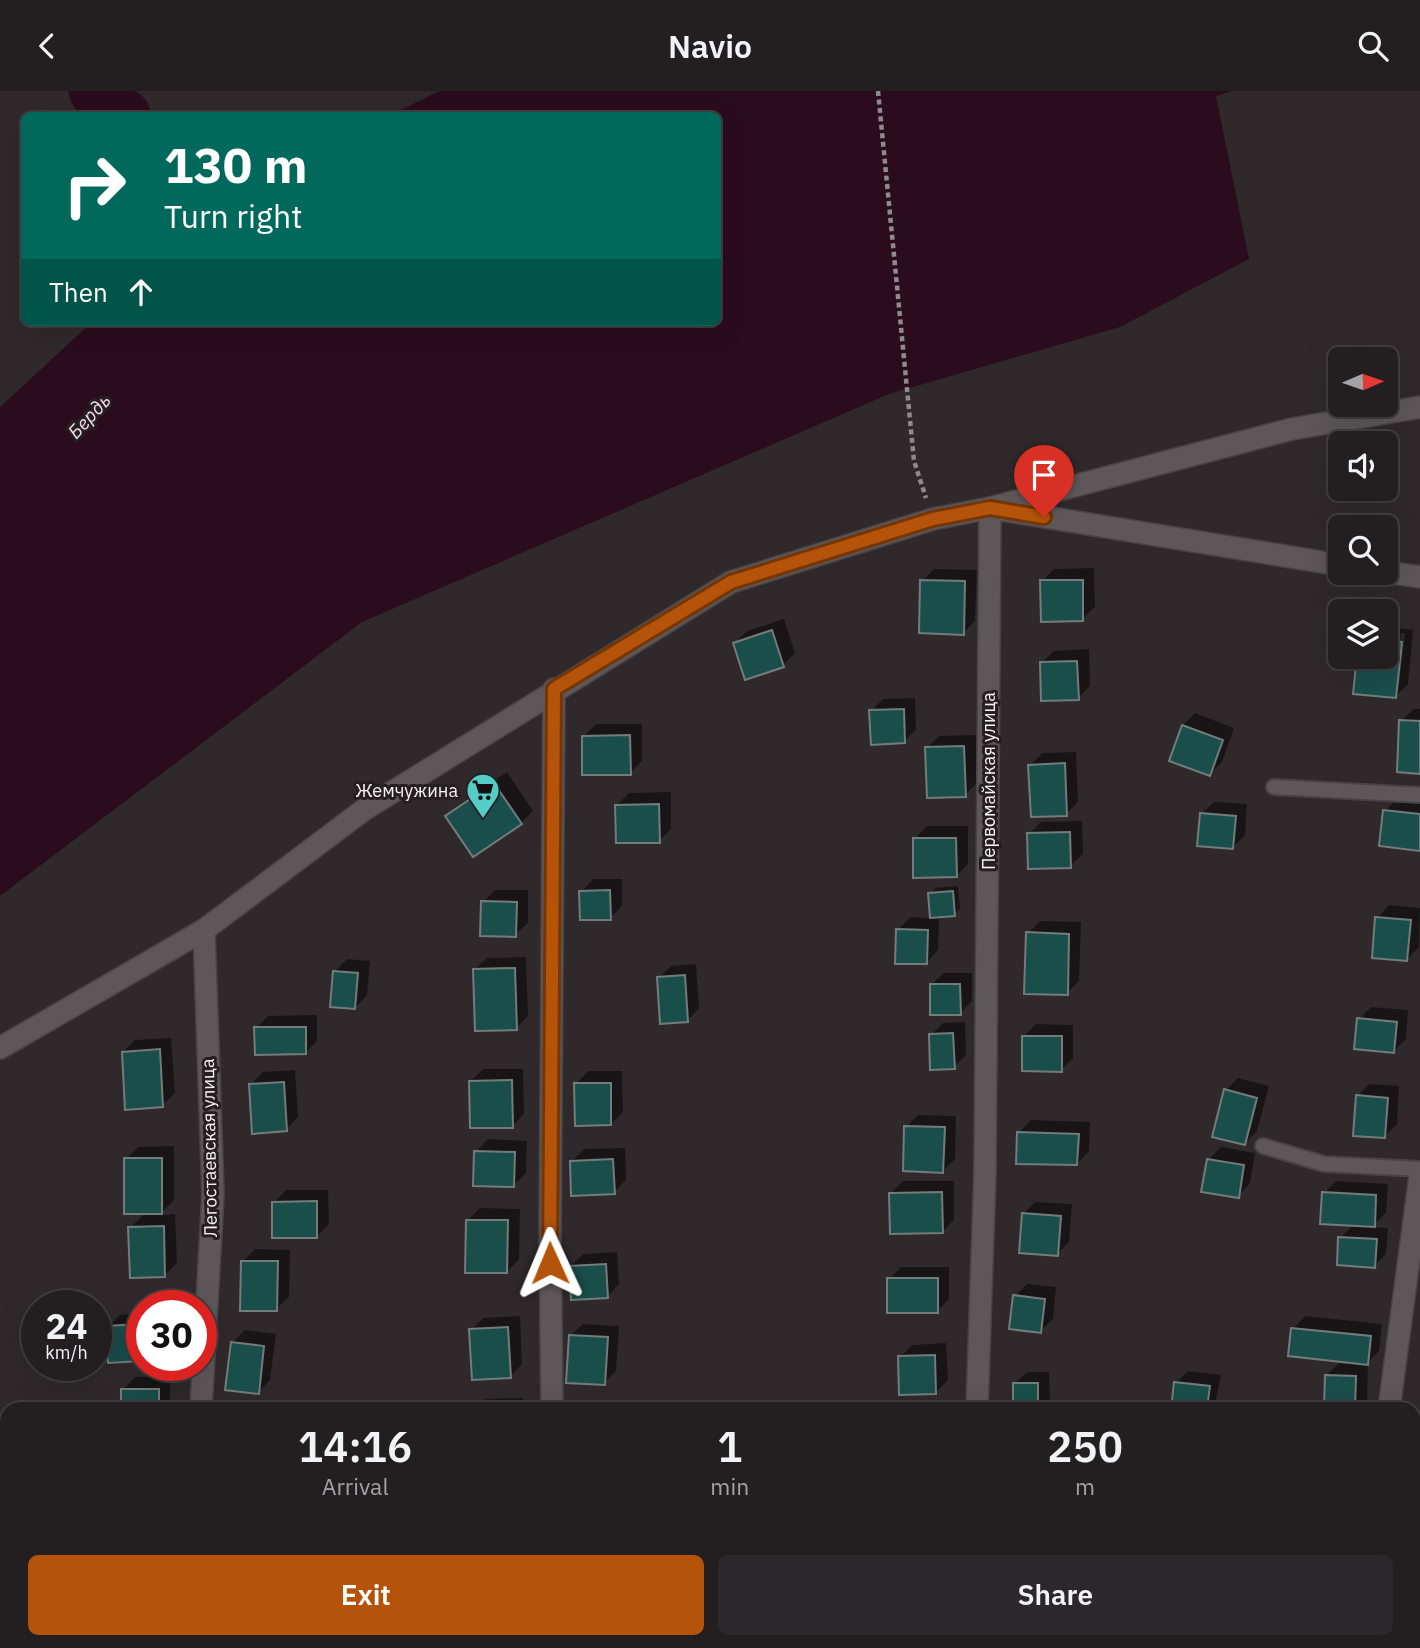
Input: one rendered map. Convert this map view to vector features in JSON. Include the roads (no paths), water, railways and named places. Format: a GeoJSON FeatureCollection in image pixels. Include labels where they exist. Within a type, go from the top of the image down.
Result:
{"type":"FeatureCollection","features":[{"type":"Feature","properties":{"kind":"street"},"geometry":{"type":"LineString","coordinates":[[0,1048],[204,930],[366,809],[554,689],[731,582],[933,519],[990,508],[1292,429],[1420,407]]}},
{"type":"Feature","properties":{"kind":"street"},"geometry":{"type":"LineString","coordinates":[[990,508],[1328,563]]}},
{"type":"Feature","properties":{"kind":"street","name":"Первомайская улица"},"geometry":{"type":"LineString","coordinates":[[977,1402],[985,1171],[990,508]]}},
{"type":"Feature","properties":{"kind":"street"},"geometry":{"type":"LineString","coordinates":[[1398,574],[1420,577]]}},
{"type":"Feature","properties":{"kind":"street"},"geometry":{"type":"LineString","coordinates":[[552,1402],[550,1238],[554,689]]}},
{"type":"Feature","properties":{"kind":"street","name":"Легостаевская улица"},"geometry":{"type":"LineString","coordinates":[[201,1402],[213,1194],[204,930]]}},
{"type":"Feature","properties":{"kind":"street"},"geometry":{"type":"LineString","coordinates":[[1390,1402],[1420,1176]]}},
{"type":"Feature","properties":{"kind":"lane"},"geometry":{"type":"LineString","coordinates":[[1274,787],[1420,795]]}},
{"type":"Feature","properties":{"kind":"lane"},"geometry":{"type":"LineString","coordinates":[[1263,1146],[1324,1164],[1420,1169]]}},
{"type":"Feature","properties":{"kind":"water","name":"Бердь"},"geometry":{"type":"Polygon","coordinates":[[[439,91],[1232,91],[1216,96],[1249,259],[1120,327],[889,394],[362,622],[0,896],[0,407],[88,326],[721,326],[721,112],[397,112],[439,91]]]}},
{"type":"Feature","properties":{"kind":"waterway"},"geometry":{"type":"LineString","coordinates":[[94,91],[121,112]]}},
{"type":"Feature","properties":{"kind":"place","name":"Жемчужина"},"geometry":{"type":"Point","coordinates":[483,820]}}]}
